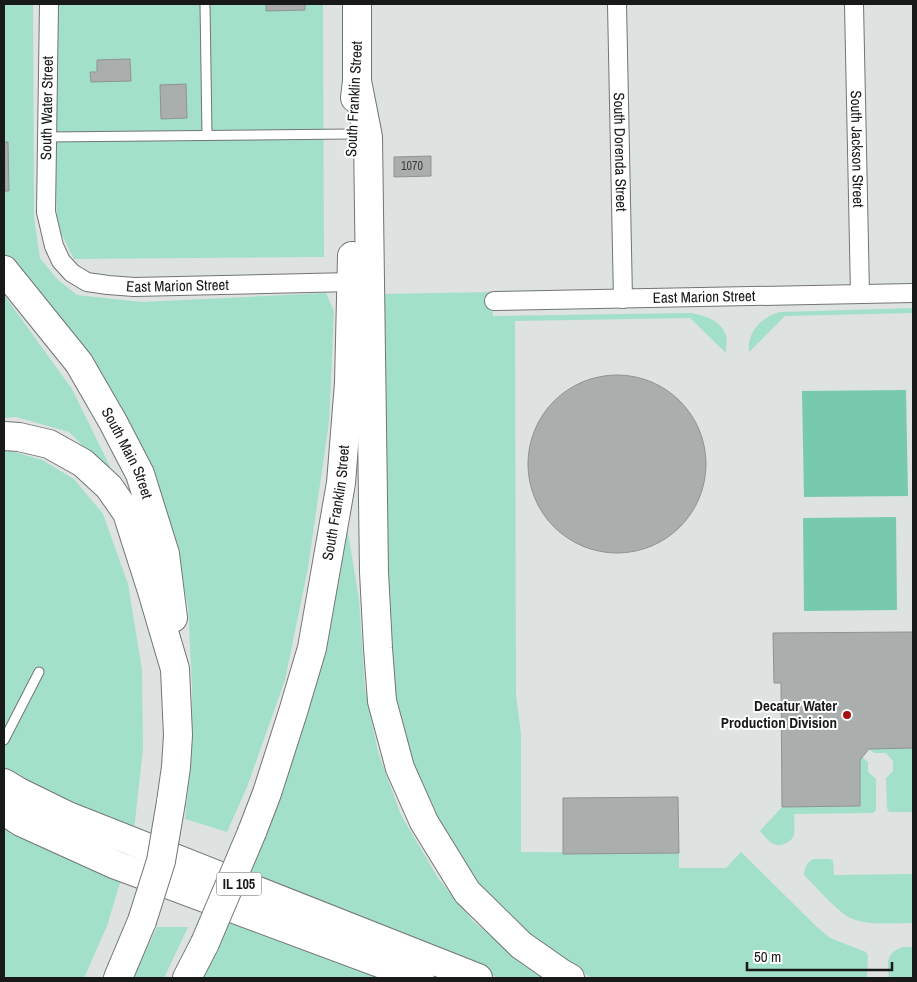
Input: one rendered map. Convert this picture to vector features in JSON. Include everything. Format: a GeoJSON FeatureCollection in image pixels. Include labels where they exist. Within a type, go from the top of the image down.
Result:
{"type":"FeatureCollection","features":[{"type":"Feature","properties":{"kind":"main road","name":"South Franklin Street"},"geometry":{"type":"LineString","coordinates":[[188,978],[205,943],[252,832],[267,793],[293,712],[312,648],[341,483],[349,383],[352,282],[351,134],[358,81],[357,4]]}},
{"type":"Feature","properties":{"kind":"main road"},"geometry":{"type":"LineString","coordinates":[[358,81],[368,137],[374,572],[382,701],[400,768],[424,822],[467,892],[521,945],[570,978]]}},
{"type":"Feature","properties":{"kind":"main road","name":"South Main Street"},"geometry":{"type":"LineString","coordinates":[[4,270],[78,362],[113,422],[140,474],[166,554],[174,628],[175,669]]}},
{"type":"Feature","properties":{"kind":"main road"},"geometry":{"type":"LineString","coordinates":[[4,436],[19,437],[49,444],[82,463],[108,487],[127,513],[175,669],[178,735],[176,767],[161,860],[142,921],[118,978]]}},
{"type":"Feature","properties":{"kind":"main road","name":"IL 105"},"geometry":{"type":"LineString","coordinates":[[4,783],[68,816],[478,978]]}},
{"type":"Feature","properties":{"kind":"main road"},"geometry":{"type":"LineString","coordinates":[[4,811],[21,822],[116,865],[420,978]]}},
{"type":"Feature","properties":{"kind":"street","name":"South Water Street"},"geometry":{"type":"LineString","coordinates":[[46,212],[49,4]]}},
{"type":"Feature","properties":{"kind":"street","name":"South Dorenda Street"},"geometry":{"type":"LineString","coordinates":[[617,4],[623,299]]}},
{"type":"Feature","properties":{"kind":"street","name":"South Jackson Street"},"geometry":{"type":"LineString","coordinates":[[854,4],[860,294]]}},
{"type":"Feature","properties":{"kind":"street","name":"East Marion Street"},"geometry":{"type":"LineString","coordinates":[[46,212],[54,246],[61,261],[72,273],[88,282],[134,287],[352,282]]}},
{"type":"Feature","properties":{"kind":"street","name":"East Marion Street"},"geometry":{"type":"LineString","coordinates":[[494,301],[913,293]]}},
{"type":"Feature","properties":{"kind":"lane"},"geometry":{"type":"LineString","coordinates":[[205,4],[207,135]]}},
{"type":"Feature","properties":{"kind":"lane"},"geometry":{"type":"LineString","coordinates":[[47,137],[351,134]]}},
{"type":"Feature","properties":{"kind":"lane"},"geometry":{"type":"LineString","coordinates":[[4,740],[39,672]]}},
{"type":"Feature","properties":{"kind":"shaded area"},"geometry":{"type":"Polygon","coordinates":[[[4,4],[33,4],[34,218],[40,258],[56,278],[77,295],[142,302],[326,293],[334,311],[329,422],[308,568],[285,680],[247,787],[227,832],[185,819],[192,746],[192,685],[188,606],[174,542],[17,270],[4,254],[4,4]]]}},
{"type":"Feature","properties":{"kind":"shaded area"},"geometry":{"type":"Polygon","coordinates":[[[58,4],[323,4],[324,257],[74,259],[57,225],[55,143],[58,4]]]}},
{"type":"Feature","properties":{"kind":"shaded area"},"geometry":{"type":"Polygon","coordinates":[[[491,292],[493,316],[691,313],[715,321],[723,328],[727,340],[726,353],[690,318],[515,321],[516,695],[521,734],[521,852],[679,853],[679,868],[726,868],[741,852],[830,938],[866,952],[868,956],[867,978],[592,978],[542,948],[474,883],[427,812],[388,679],[382,294],[491,292]]]}},
{"type":"Feature","properties":{"kind":"shaded area"},"geometry":{"type":"Polygon","coordinates":[[[4,295],[72,389],[115,477],[69,432],[16,417],[4,418],[4,295]]]}},
{"type":"Feature","properties":{"kind":"shaded area"},"geometry":{"type":"Polygon","coordinates":[[[913,308],[913,313],[785,316],[749,352],[749,341],[758,325],[766,318],[780,312],[913,308]]]}},
{"type":"Feature","properties":{"kind":"shaded area"},"geometry":{"type":"Polygon","coordinates":[[[906,390],[908,496],[804,497],[802,391],[906,390]]]}},
{"type":"Feature","properties":{"kind":"shaded area"},"geometry":{"type":"Polygon","coordinates":[[[4,450],[42,460],[74,479],[103,514],[128,584],[142,670],[143,749],[134,830],[25,784],[4,769],[4,450]]]}},
{"type":"Feature","properties":{"kind":"shaded area"},"geometry":{"type":"Polygon","coordinates":[[[345,515],[359,599],[365,689],[378,752],[401,815],[438,878],[473,921],[536,974],[545,978],[498,978],[247,878],[345,515]]]}},
{"type":"Feature","properties":{"kind":"shaded area"},"geometry":{"type":"Polygon","coordinates":[[[896,517],[897,610],[804,611],[803,518],[896,517]]]}},
{"type":"Feature","properties":{"kind":"shaded area"},"geometry":{"type":"Polygon","coordinates":[[[913,748],[913,812],[889,812],[887,808],[886,778],[893,771],[893,761],[886,753],[874,753],[869,749],[913,748]]]}},
{"type":"Feature","properties":{"kind":"shaded area"},"geometry":{"type":"Polygon","coordinates":[[[862,757],[868,762],[868,772],[876,779],[876,810],[873,813],[794,814],[794,836],[790,841],[782,845],[771,843],[760,831],[782,807],[860,806],[860,760],[862,757]]]}},
{"type":"Feature","properties":{"kind":"shaded area"},"geometry":{"type":"Polygon","coordinates":[[[4,827],[122,876],[107,926],[84,978],[4,978],[4,827]]]}},
{"type":"Feature","properties":{"kind":"shaded area"},"geometry":{"type":"Polygon","coordinates":[[[813,859],[830,859],[833,861],[834,875],[913,874],[913,923],[873,923],[857,921],[845,915],[804,875],[806,866],[813,859]]]}},
{"type":"Feature","properties":{"kind":"shaded area"},"geometry":{"type":"Polygon","coordinates":[[[229,918],[389,978],[198,978],[229,918]]]}},
{"type":"Feature","properties":{"kind":"shaded area"},"geometry":{"type":"Polygon","coordinates":[[[157,927],[188,927],[164,978],[133,978],[157,927]]]}},
{"type":"Feature","properties":{"kind":"shaded area"},"geometry":{"type":"Polygon","coordinates":[[[903,947],[913,947],[913,978],[889,978],[889,959],[893,952],[903,947]]]}},
{"type":"Feature","properties":{"kind":"building"},"geometry":{"type":"Polygon","coordinates":[[[266,4],[305,4],[305,10],[266,11],[266,4]]]}},
{"type":"Feature","properties":{"kind":"building"},"geometry":{"type":"Polygon","coordinates":[[[130,59],[131,81],[91,82],[90,72],[97,72],[97,60],[130,59]]]}},
{"type":"Feature","properties":{"kind":"building"},"geometry":{"type":"Polygon","coordinates":[[[186,84],[187,118],[161,119],[160,85],[186,84]]]}},
{"type":"Feature","properties":{"kind":"building"},"geometry":{"type":"Polygon","coordinates":[[[4,142],[8,142],[9,191],[4,191],[4,142]]]}},
{"type":"Feature","properties":{"kind":"building"},"geometry":{"type":"Polygon","coordinates":[[[431,156],[431,176],[394,177],[394,157],[431,156]]]}},
{"type":"Feature","properties":{"kind":"building"},"geometry":{"type":"Polygon","coordinates":[[[608,375],[626,375],[659,385],[680,401],[696,422],[702,438],[706,464],[702,490],[696,506],[680,527],[659,543],[643,549],[626,553],[608,553],[575,543],[548,520],[538,506],[532,490],[528,473],[528,455],[538,422],[561,395],[575,385],[591,379],[608,375]]]}},
{"type":"Feature","properties":{"kind":"building","name":"Decatur Water Production Division"},"geometry":{"type":"Polygon","coordinates":[[[913,632],[913,748],[869,749],[860,760],[860,806],[782,807],[781,683],[774,683],[773,633],[913,632]]]}},
{"type":"Feature","properties":{"kind":"building"},"geometry":{"type":"Polygon","coordinates":[[[678,797],[679,853],[563,854],[563,798],[678,797]]]}},
{"type":"Feature","properties":{"kind":"place","name":"Decatur Water Production Division"},"geometry":{"type":"Point","coordinates":[847,715]}}]}
